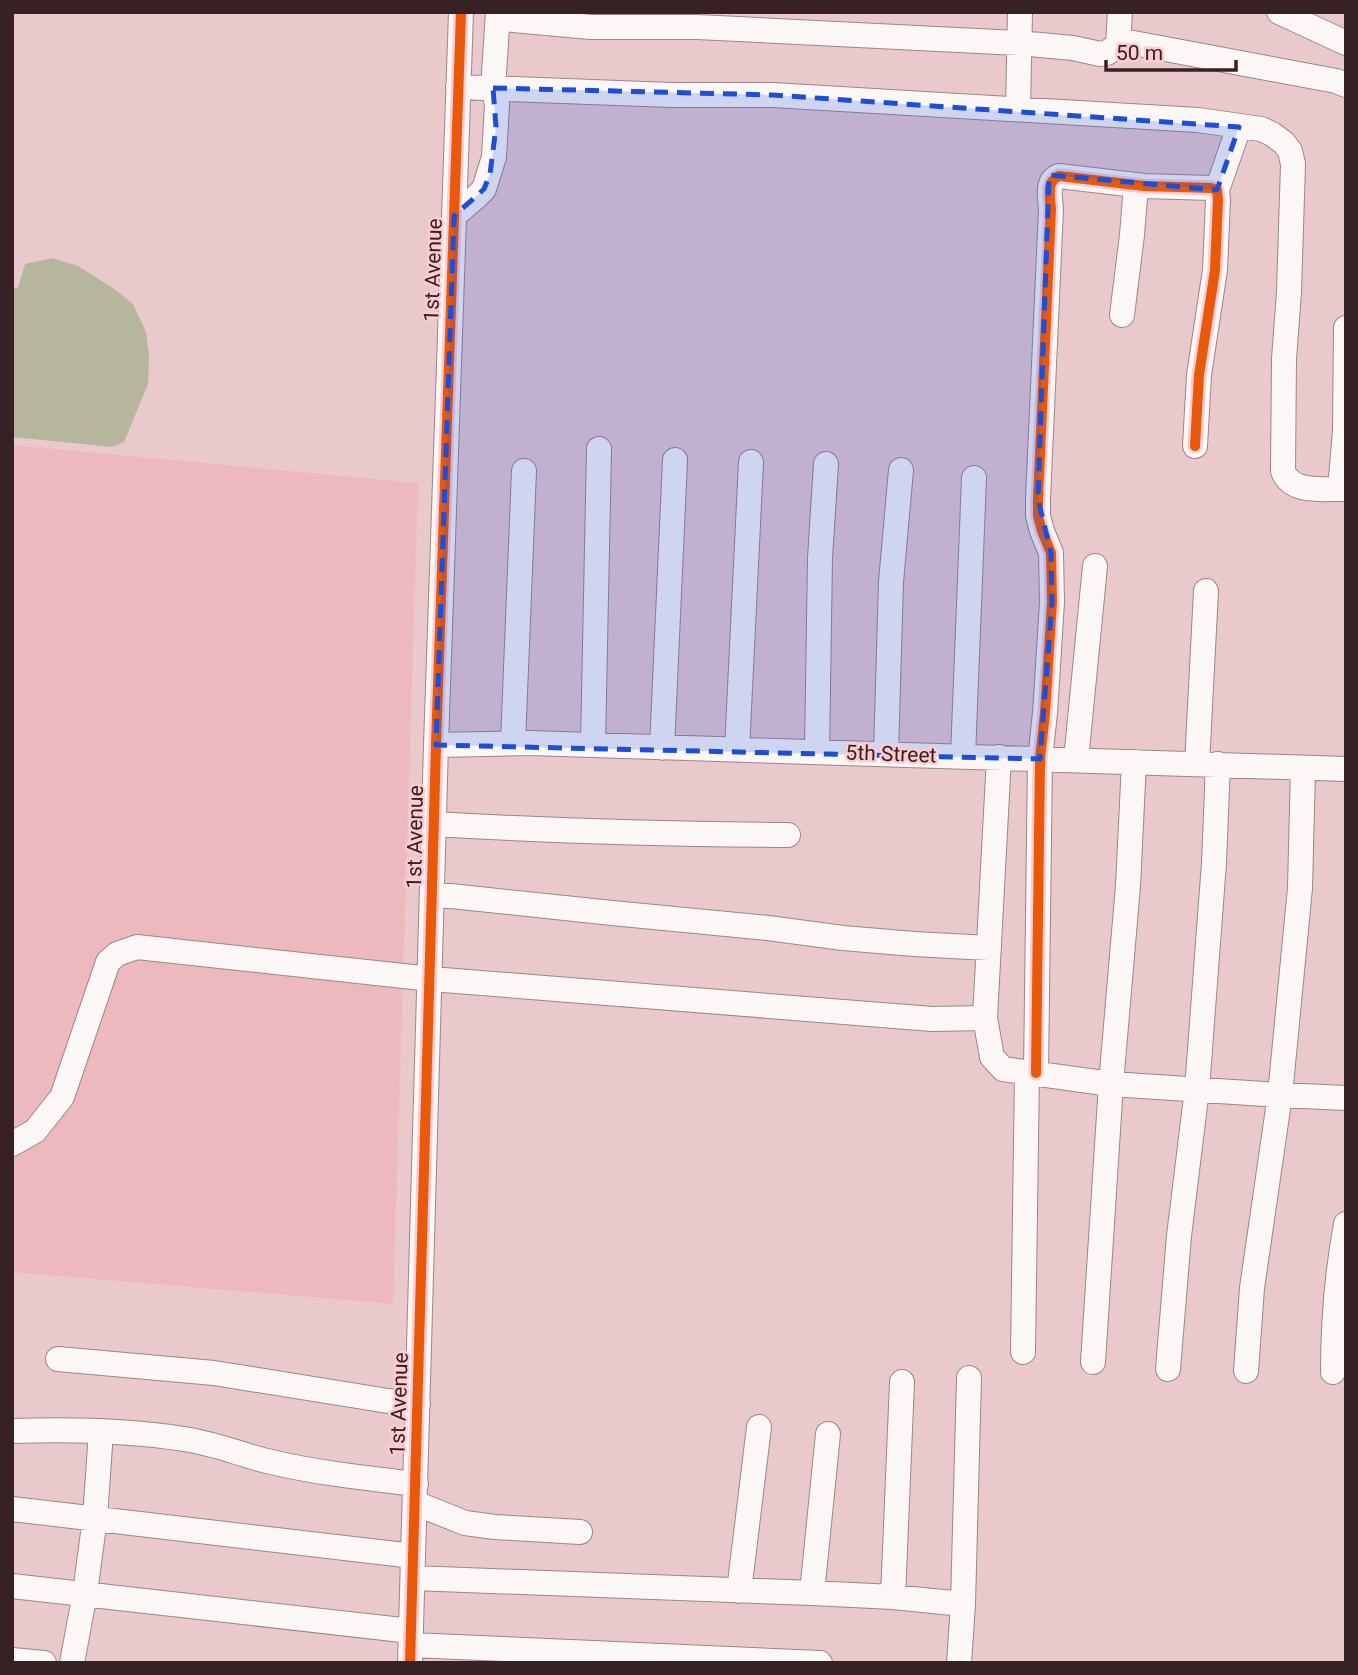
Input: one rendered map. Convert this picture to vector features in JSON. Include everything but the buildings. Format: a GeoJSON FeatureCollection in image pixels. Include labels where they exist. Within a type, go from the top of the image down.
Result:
{"type":"FeatureCollection","features":[{"type":"Feature","properties":{"kind":"street","name":"1st Avenue"},"geometry":{"type":"LineString","coordinates":[[411,1646],[436,745],[461,12]]}},
{"type":"Feature","properties":{"kind":"street"},"geometry":{"type":"LineString","coordinates":[[498,12],[513,20],[592,27],[697,27],[1019,43],[1073,48],[1100,54],[1128,42],[1346,85]]}},
{"type":"Feature","properties":{"kind":"street"},"geometry":{"type":"LineString","coordinates":[[454,216],[484,189],[494,157],[497,104],[493,88],[498,12]]}},
{"type":"Feature","properties":{"kind":"street"},"geometry":{"type":"LineString","coordinates":[[1018,108],[1020,12]]}},
{"type":"Feature","properties":{"kind":"street"},"geometry":{"type":"LineString","coordinates":[[1118,45],[1120,12]]}},
{"type":"Feature","properties":{"kind":"street"},"geometry":{"type":"LineString","coordinates":[[1279,12],[1346,43]]}},
{"type":"Feature","properties":{"kind":"street"},"geometry":{"type":"LineString","coordinates":[[458,87],[671,95],[773,95],[1198,120],[1261,129],[1284,143],[1290,151],[1293,164],[1284,359],[1283,471],[1285,478],[1300,487],[1343,489],[1346,328]]}},
{"type":"Feature","properties":{"kind":"street"},"geometry":{"type":"LineString","coordinates":[[1346,92],[1346,106]]}},
{"type":"Feature","properties":{"kind":"street"},"geometry":{"type":"LineString","coordinates":[[1195,446],[1199,375],[1215,270],[1217,190],[1239,127]]}},
{"type":"Feature","properties":{"kind":"street"},"geometry":{"type":"LineString","coordinates":[[1023,1352],[1040,759],[1052,602],[1051,553],[1038,516],[1050,184],[1059,176],[1136,185],[1217,190]]}},
{"type":"Feature","properties":{"kind":"street"},"geometry":{"type":"LineString","coordinates":[[1122,315],[1136,185]]}},
{"type":"Feature","properties":{"kind":"street"},"geometry":{"type":"LineString","coordinates":[[593,745],[599,449]]}},
{"type":"Feature","properties":{"kind":"street"},"geometry":{"type":"LineString","coordinates":[[662,748],[675,460]]}},
{"type":"Feature","properties":{"kind":"street"},"geometry":{"type":"LineString","coordinates":[[737,750],[751,462]]}},
{"type":"Feature","properties":{"kind":"street"},"geometry":{"type":"LineString","coordinates":[[817,752],[820,558],[827,464]]}},
{"type":"Feature","properties":{"kind":"street"},"geometry":{"type":"LineString","coordinates":[[886,754],[891,582],[901,470]]}},
{"type":"Feature","properties":{"kind":"street"},"geometry":{"type":"LineString","coordinates":[[513,743],[524,471]]}},
{"type":"Feature","properties":{"kind":"street"},"geometry":{"type":"LineString","coordinates":[[963,756],[974,478]]}},
{"type":"Feature","properties":{"kind":"street"},"geometry":{"type":"LineString","coordinates":[[1076,760],[1095,566]]}},
{"type":"Feature","properties":{"kind":"street"},"geometry":{"type":"LineString","coordinates":[[1168,1369],[1178,1236],[1197,1089],[1214,863],[1208,764],[1206,591]]}},
{"type":"Feature","properties":{"kind":"street","name":"5th Street"},"geometry":{"type":"LineString","coordinates":[[436,745],[593,745],[1346,769]]}},
{"type":"Feature","properties":{"kind":"street"},"geometry":{"type":"LineString","coordinates":[[999,757],[985,1018],[992,1057],[1003,1069],[1111,1084],[1346,1098]]}},
{"type":"Feature","properties":{"kind":"street"},"geometry":{"type":"LineString","coordinates":[[1093,1362],[1111,1084],[1129,886],[1134,762]]}},
{"type":"Feature","properties":{"kind":"street"},"geometry":{"type":"LineString","coordinates":[[1246,1371],[1252,1288],[1280,1095],[1300,888],[1303,768]]}},
{"type":"Feature","properties":{"kind":"street"},"geometry":{"type":"LineString","coordinates":[[434,824],[540,830],[788,835]]}},
{"type":"Feature","properties":{"kind":"street"},"geometry":{"type":"LineString","coordinates":[[432,894],[843,938],[989,948]]}},
{"type":"Feature","properties":{"kind":"street"},"geometry":{"type":"LineString","coordinates":[[12,1144],[35,1131],[62,1097],[108,962],[117,954],[137,947],[430,979],[932,1019],[985,1018]]}},
{"type":"Feature","properties":{"kind":"street"},"geometry":{"type":"LineString","coordinates":[[1333,1372],[1335,1306],[1346,1224]]}},
{"type":"Feature","properties":{"kind":"street"},"geometry":{"type":"LineString","coordinates":[[58,1359],[214,1373],[418,1404]]}},
{"type":"Feature","properties":{"kind":"street"},"geometry":{"type":"LineString","coordinates":[[959,1663],[969,1378]]}},
{"type":"Feature","properties":{"kind":"street"},"geometry":{"type":"LineString","coordinates":[[893,1597],[902,1382]]}},
{"type":"Feature","properties":{"kind":"street"},"geometry":{"type":"LineString","coordinates":[[739,1591],[759,1427]]}},
{"type":"Feature","properties":{"kind":"street"},"geometry":{"type":"LineString","coordinates":[[12,1431],[102,1431],[185,1439],[310,1471],[415,1493],[465,1523],[580,1532]]}},
{"type":"Feature","properties":{"kind":"street"},"geometry":{"type":"LineString","coordinates":[[72,1663],[95,1518],[102,1431]]}},
{"type":"Feature","properties":{"kind":"street"},"geometry":{"type":"LineString","coordinates":[[812,1593],[828,1434]]}},
{"type":"Feature","properties":{"kind":"street"},"geometry":{"type":"LineString","coordinates":[[12,1509],[95,1518],[413,1567],[739,1591],[893,1597],[963,1604]]}},
{"type":"Feature","properties":{"kind":"street"},"geometry":{"type":"LineString","coordinates":[[12,1586],[85,1593],[411,1646],[820,1663]]}},
{"type":"Feature","properties":{"kind":"street"},"geometry":{"type":"LineString","coordinates":[[12,1660],[44,1663]]}},
{"type":"Feature","properties":{"kind":"highlighted area"},"geometry":{"type":"Polygon","coordinates":[[[493,88],[773,95],[1239,127],[1217,190],[1049,175],[1038,499],[1051,553],[1052,602],[1040,759],[436,745],[454,216],[484,189],[490,174],[496,127],[493,88]]]}},
{"type":"Feature","properties":{"kind":"shaded area"},"geometry":{"type":"Polygon","coordinates":[[[12,445],[418,483],[393,1304],[12,1272],[12,445]]]}},
{"type":"Feature","properties":{"kind":"green space"},"geometry":{"type":"Polygon","coordinates":[[[52,258],[78,266],[113,288],[133,304],[146,332],[148,384],[124,442],[112,447],[12,437],[12,288],[18,288],[25,264],[52,258]]]}},
{"type":"Feature","properties":{"kind":"cycle path"},"geometry":{"type":"LineString","coordinates":[[410,1663],[436,745],[461,12]]}},
{"type":"Feature","properties":{"kind":"cycle path"},"geometry":{"type":"LineString","coordinates":[[1036,1073],[1040,759],[1052,602],[1051,553],[1038,516],[1038,499],[1050,190],[1055,178],[1059,176],[1144,186],[1217,190],[1215,270],[1199,375],[1195,446]]}}]}
